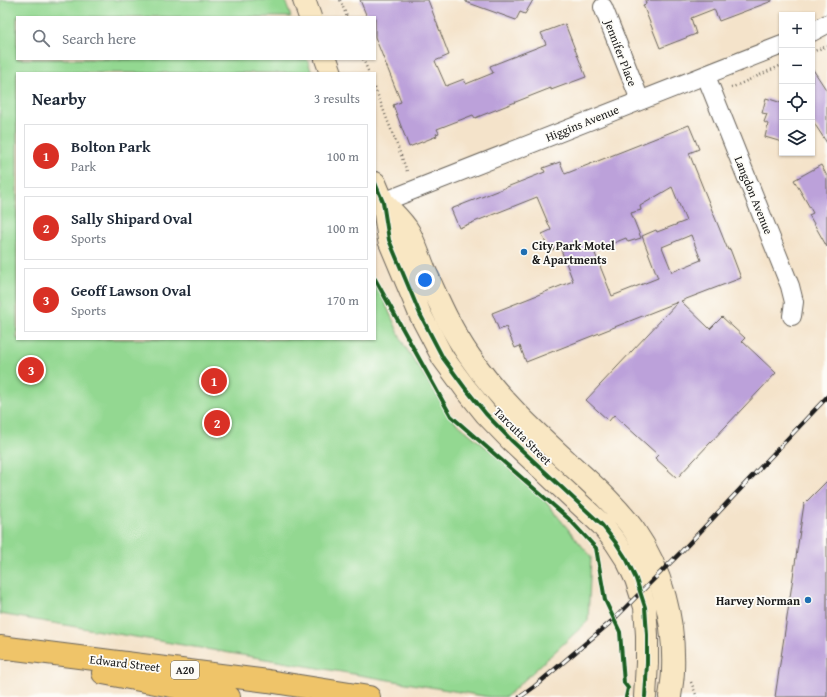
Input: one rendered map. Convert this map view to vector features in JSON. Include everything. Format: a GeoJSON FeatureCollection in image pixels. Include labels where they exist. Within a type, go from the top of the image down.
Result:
{"type":"FeatureCollection","features":[{"type":"Feature","properties":{"kind":"highway","name":"Edward Street"},"geometry":{"type":"LineString","coordinates":[[0,647],[268,681],[369,697]]}},
{"type":"Feature","properties":{"kind":"highway","name":"Edward Street"},"geometry":{"type":"LineString","coordinates":[[0,652],[230,697]]}},
{"type":"Feature","properties":{"kind":"street"},"geometry":{"type":"LineString","coordinates":[[304,0],[310,16]]}},
{"type":"Feature","properties":{"kind":"street","name":"Jennifer Place"},"geometry":{"type":"LineString","coordinates":[[603,6],[640,100]]}},
{"type":"Feature","properties":{"kind":"street"},"geometry":{"type":"LineString","coordinates":[[815,30],[827,24]]}},
{"type":"Feature","properties":{"kind":"street","name":"Higgins Avenue"},"geometry":{"type":"LineString","coordinates":[[379,192],[706,76],[779,46]]}},
{"type":"Feature","properties":{"kind":"street"},"geometry":{"type":"LineString","coordinates":[[326,60],[331,72]]}},
{"type":"Feature","properties":{"kind":"street","name":"Langdon Avenue"},"geometry":{"type":"LineString","coordinates":[[706,76],[790,286],[794,302],[792,316]]}},
{"type":"Feature","properties":{"kind":"street","name":"Tarcutta Street"},"geometry":{"type":"LineString","coordinates":[[379,192],[408,231],[440,304],[453,329],[465,350],[490,384],[539,435],[598,490],[634,530],[656,571],[670,617],[673,670],[670,697]]}},
{"type":"Feature","properties":{"kind":"street","name":"Tarcutta Street"},"geometry":{"type":"LineString","coordinates":[[379,192],[389,240],[420,314],[443,358],[486,414],[512,441],[602,526],[616,543],[627,560],[636,579],[645,607],[648,635],[648,663],[645,697]]}},
{"type":"Feature","properties":{"kind":"street"},"geometry":{"type":"LineString","coordinates":[[406,282],[426,273]]}},
{"type":"Feature","properties":{"kind":"street"},"geometry":{"type":"LineString","coordinates":[[420,314],[440,304]]}},
{"type":"Feature","properties":{"kind":"path"},"geometry":{"type":"LineString","coordinates":[[340,0],[347,16]]}},
{"type":"Feature","properties":{"kind":"path"},"geometry":{"type":"LineString","coordinates":[[364,60],[369,72]]}},
{"type":"Feature","properties":{"kind":"path"},"geometry":{"type":"LineString","coordinates":[[731,88],[779,67]]}},
{"type":"Feature","properties":{"kind":"path"},"geometry":{"type":"LineString","coordinates":[[376,91],[408,171]]}},
{"type":"Feature","properties":{"kind":"path"},"geometry":{"type":"LineString","coordinates":[[690,680],[697,697]]}},
{"type":"Feature","properties":{"kind":"green space"},"geometry":{"type":"Polygon","coordinates":[[[0,0],[285,0],[291,16],[16,16],[16,60],[307,60],[312,72],[16,72],[16,340],[376,340],[376,282],[404,345],[454,421],[498,457],[525,484],[537,491],[591,557],[588,621],[506,697],[489,697],[0,614],[0,0]]]}},
{"type":"Feature","properties":{"kind":"building"},"geometry":{"type":"Polygon","coordinates":[[[360,0],[428,0],[449,55],[435,61],[446,86],[464,79],[466,84],[493,73],[490,66],[546,44],[541,33],[565,24],[586,77],[551,90],[551,88],[475,118],[473,115],[437,129],[439,133],[436,134],[437,136],[409,147],[393,105],[401,102],[376,40],[376,16],[367,16],[360,0]]]}},
{"type":"Feature","properties":{"kind":"building"},"geometry":{"type":"Polygon","coordinates":[[[466,0],[533,0],[525,14],[520,12],[516,20],[466,2],[466,0]]]}},
{"type":"Feature","properties":{"kind":"building"},"geometry":{"type":"Polygon","coordinates":[[[645,0],[772,1],[719,21],[714,9],[691,18],[696,34],[660,48],[643,5],[646,4],[645,0]]]}},
{"type":"Feature","properties":{"kind":"building"},"geometry":{"type":"Polygon","coordinates":[[[815,73],[827,91],[827,143],[815,125],[815,73]]]}},
{"type":"Feature","properties":{"kind":"building"},"geometry":{"type":"Polygon","coordinates":[[[766,98],[779,102],[779,141],[765,137],[768,124],[764,122],[767,114],[762,113],[766,98]]]}},
{"type":"Feature","properties":{"kind":"building"},"geometry":{"type":"Polygon","coordinates":[[[689,125],[699,149],[689,153],[728,250],[730,249],[741,278],[681,301],[710,329],[722,317],[745,338],[742,341],[776,373],[677,478],[655,458],[658,455],[614,415],[609,421],[586,400],[678,302],[526,362],[520,346],[515,348],[506,327],[499,330],[492,313],[573,281],[560,247],[549,251],[542,234],[551,230],[537,197],[459,228],[451,209],[545,172],[543,168],[560,162],[565,174],[689,125]],[[672,187],[640,206],[641,210],[631,213],[641,238],[628,242],[626,238],[594,251],[612,296],[658,278],[642,236],[686,221],[672,187]],[[691,235],[662,247],[672,272],[701,260],[691,235]]]}},
{"type":"Feature","properties":{"kind":"building"},"geometry":{"type":"Polygon","coordinates":[[[821,165],[827,176],[827,247],[809,215],[813,213],[794,180],[821,165]]]}},
{"type":"Feature","properties":{"kind":"building","name":"Harvey Norman"},"geometry":{"type":"Polygon","coordinates":[[[827,481],[827,697],[775,697],[804,504],[827,481]]]}},
{"type":"Feature","properties":{"kind":"railway"},"geometry":{"type":"LineString","coordinates":[[520,697],[534,687],[612,621],[681,552],[827,397]]}},
{"type":"Feature","properties":{"kind":"cycle path"},"geometry":{"type":"LineString","coordinates":[[376,185],[383,202],[389,240],[420,314],[443,358],[486,414],[512,441],[602,525],[627,560],[636,579],[645,607],[647,635],[645,697]]}},
{"type":"Feature","properties":{"kind":"cycle path"},"geometry":{"type":"LineString","coordinates":[[376,281],[451,416],[569,519],[596,548],[605,600],[620,632],[624,683],[628,688],[626,697]]}},
{"type":"Feature","properties":{"kind":"place","name":"City Park Motel & Apartments"},"geometry":{"type":"Point","coordinates":[524,252]}},
{"type":"Feature","properties":{"kind":"place","name":"Geoff Lawson Oval"},"geometry":{"type":"Point","coordinates":[31,370]}},
{"type":"Feature","properties":{"kind":"place","name":"Bolton Park"},"geometry":{"type":"Point","coordinates":[214,381]}},
{"type":"Feature","properties":{"kind":"place","name":"Sally Shipard Oval"},"geometry":{"type":"Point","coordinates":[217,423]}},
{"type":"Feature","properties":{"kind":"place","name":"Harvey Norman"},"geometry":{"type":"Point","coordinates":[808,600]}}]}
